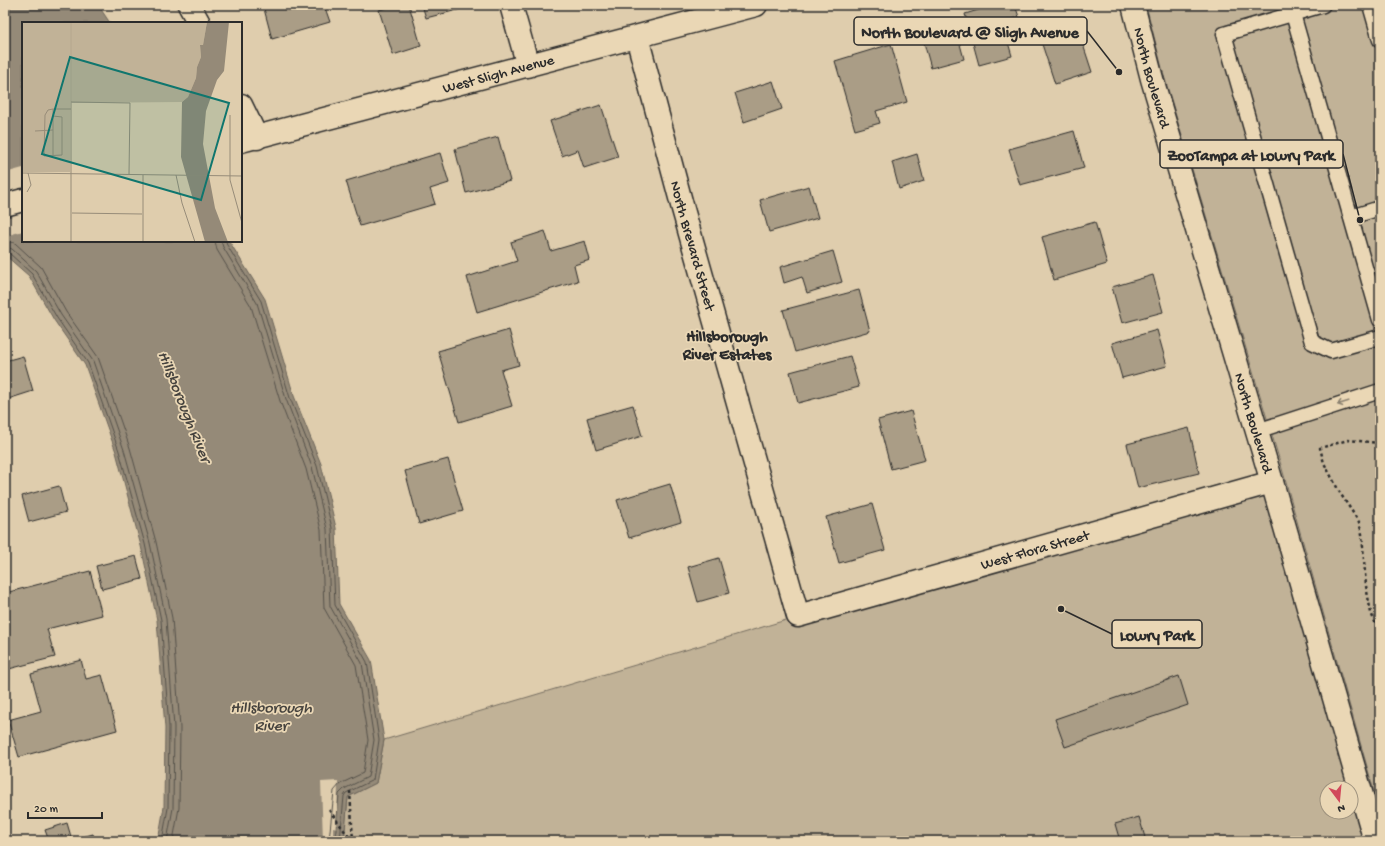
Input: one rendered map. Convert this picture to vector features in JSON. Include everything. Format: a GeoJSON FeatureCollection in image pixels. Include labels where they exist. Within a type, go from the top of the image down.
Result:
{"type":"FeatureCollection","features":[{"type":"Feature","properties":{"kind":"street"},"geometry":{"type":"LineString","coordinates":[[190,5],[198,22]]}},
{"type":"Feature","properties":{"kind":"street"},"geometry":{"type":"LineString","coordinates":[[511,5],[528,66]]}},
{"type":"Feature","properties":{"kind":"street","name":"West Sligh Avenue"},"geometry":{"type":"LineString","coordinates":[[249,140],[756,5]]}},
{"type":"Feature","properties":{"kind":"street","name":"North Boulevard"},"geometry":{"type":"LineString","coordinates":[[1133,5],[1152,79],[1272,482],[1375,841]]}},
{"type":"Feature","properties":{"kind":"street","name":"North Brevard Street"},"geometry":{"type":"LineString","coordinates":[[637,37],[683,209],[798,616]]}},
{"type":"Feature","properties":{"kind":"street"},"geometry":{"type":"LineString","coordinates":[[242,109],[249,140]]}},
{"type":"Feature","properties":{"kind":"street"},"geometry":{"type":"LineString","coordinates":[[5,205],[22,200]]}},
{"type":"Feature","properties":{"kind":"street","name":"West Flora Street"},"geometry":{"type":"LineString","coordinates":[[798,616],[1272,482]]}},
{"type":"Feature","properties":{"kind":"lane"},"geometry":{"type":"LineString","coordinates":[[1324,5],[1224,34],[1312,342],[1331,351],[1380,337]]}},
{"type":"Feature","properties":{"kind":"lane"},"geometry":{"type":"LineString","coordinates":[[1370,5],[1380,40]]}},
{"type":"Feature","properties":{"kind":"lane"},"geometry":{"type":"LineString","coordinates":[[1293,14],[1380,320]]}},
{"type":"Feature","properties":{"kind":"lane"},"geometry":{"type":"LineString","coordinates":[[1351,217],[1380,208]]}},
{"type":"Feature","properties":{"kind":"lane"},"geometry":{"type":"LineString","coordinates":[[1257,431],[1380,392]]}},
{"type":"Feature","properties":{"kind":"path"},"geometry":{"type":"LineString","coordinates":[[1380,443],[1348,440],[1320,448],[1324,463],[1333,481],[1359,522],[1362,534],[1366,586],[1371,613],[1380,634]]}},
{"type":"Feature","properties":{"kind":"path"},"geometry":{"type":"LineString","coordinates":[[350,791],[353,841]]}},
{"type":"Feature","properties":{"kind":"path"},"geometry":{"type":"LineString","coordinates":[[329,810],[353,841]]}},
{"type":"Feature","properties":{"kind":"shaded area"},"geometry":{"type":"Polygon","coordinates":[[[1146,5],[1380,5],[1380,812],[1281,465],[1164,76],[1146,5]]]}},
{"type":"Feature","properties":{"kind":"shaded area"},"geometry":{"type":"Polygon","coordinates":[[[1262,478],[1348,780],[1319,780],[1319,820],[1359,820],[1359,817],[1366,841],[344,841],[348,797],[376,783],[384,740],[1262,478]]]}},
{"type":"Feature","properties":{"kind":"water","name":"Hillsborough River"},"geometry":{"type":"Polygon","coordinates":[[[5,5],[98,5],[109,22],[22,22],[22,242],[230,242],[265,299],[294,396],[321,464],[336,528],[339,604],[371,660],[384,740],[376,783],[348,797],[344,841],[158,841],[164,807],[165,728],[157,620],[141,546],[116,452],[85,365],[54,320],[29,276],[5,255],[5,5]]]}},
{"type":"Feature","properties":{"kind":"pier"},"geometry":{"type":"Polygon","coordinates":[[[22,168],[22,231],[5,236],[5,173],[22,168]]]}},
{"type":"Feature","properties":{"kind":"pier"},"geometry":{"type":"Polygon","coordinates":[[[338,781],[337,828],[333,827],[333,840],[323,840],[321,782],[338,781]]]}},
{"type":"Feature","properties":{"kind":"building"},"geometry":{"type":"Polygon","coordinates":[[[263,5],[324,5],[330,22],[272,39],[263,5]]]}},
{"type":"Feature","properties":{"kind":"building"},"geometry":{"type":"Polygon","coordinates":[[[396,5],[409,5],[421,46],[393,55],[379,10],[396,5]]]}},
{"type":"Feature","properties":{"kind":"building"},"geometry":{"type":"Polygon","coordinates":[[[422,5],[468,5],[469,7],[426,18],[422,5]]]}},
{"type":"Feature","properties":{"kind":"building"},"geometry":{"type":"Polygon","coordinates":[[[995,5],[1015,5],[1019,17],[1002,22],[1012,56],[979,65],[965,14],[995,5]]]}},
{"type":"Feature","properties":{"kind":"building"},"geometry":{"type":"Polygon","coordinates":[[[954,22],[964,59],[931,68],[921,32],[954,22]]]}},
{"type":"Feature","properties":{"kind":"building"},"geometry":{"type":"Polygon","coordinates":[[[1076,23],[1092,72],[1055,84],[1039,35],[1076,23]]]}},
{"type":"Feature","properties":{"kind":"building"},"geometry":{"type":"Polygon","coordinates":[[[891,44],[907,102],[876,111],[880,123],[855,130],[835,61],[891,44]]]}},
{"type":"Feature","properties":{"kind":"building"},"geometry":{"type":"Polygon","coordinates":[[[773,81],[782,109],[744,122],[735,93],[773,81]]]}},
{"type":"Feature","properties":{"kind":"building"},"geometry":{"type":"Polygon","coordinates":[[[601,105],[618,157],[584,168],[578,150],[562,156],[550,121],[601,105]]]}},
{"type":"Feature","properties":{"kind":"building"},"geometry":{"type":"Polygon","coordinates":[[[1074,131],[1084,168],[1020,185],[1009,149],[1074,131]]]}},
{"type":"Feature","properties":{"kind":"building"},"geometry":{"type":"Polygon","coordinates":[[[498,137],[510,181],[466,193],[455,149],[498,137]]]}},
{"type":"Feature","properties":{"kind":"building"},"geometry":{"type":"Polygon","coordinates":[[[440,153],[449,183],[430,189],[435,204],[360,226],[346,181],[440,153]]]}},
{"type":"Feature","properties":{"kind":"building"},"geometry":{"type":"Polygon","coordinates":[[[917,154],[924,181],[899,189],[892,162],[917,154]]]}},
{"type":"Feature","properties":{"kind":"building"},"geometry":{"type":"Polygon","coordinates":[[[809,186],[818,218],[769,232],[760,200],[809,186]]]}},
{"type":"Feature","properties":{"kind":"building"},"geometry":{"type":"Polygon","coordinates":[[[1095,222],[1107,264],[1054,280],[1042,237],[1095,222]]]}},
{"type":"Feature","properties":{"kind":"building"},"geometry":{"type":"Polygon","coordinates":[[[545,231],[551,251],[585,241],[590,260],[574,265],[578,281],[477,312],[467,277],[517,261],[511,242],[545,231]]]}},
{"type":"Feature","properties":{"kind":"building"},"geometry":{"type":"Polygon","coordinates":[[[833,251],[842,282],[807,293],[802,277],[784,283],[780,267],[833,251]]]}},
{"type":"Feature","properties":{"kind":"building"},"geometry":{"type":"Polygon","coordinates":[[[1153,275],[1163,312],[1122,323],[1112,287],[1153,275]]]}},
{"type":"Feature","properties":{"kind":"building"},"geometry":{"type":"Polygon","coordinates":[[[859,290],[870,331],[795,352],[783,310],[859,290]]]}},
{"type":"Feature","properties":{"kind":"building"},"geometry":{"type":"Polygon","coordinates":[[[509,330],[519,365],[501,370],[512,406],[459,422],[438,351],[509,330]]]}},
{"type":"Feature","properties":{"kind":"building"},"geometry":{"type":"Polygon","coordinates":[[[1157,330],[1167,366],[1122,378],[1112,343],[1157,330]]]}},
{"type":"Feature","properties":{"kind":"building"},"geometry":{"type":"Polygon","coordinates":[[[23,356],[33,391],[5,400],[5,361],[23,356]]]}},
{"type":"Feature","properties":{"kind":"building"},"geometry":{"type":"Polygon","coordinates":[[[850,356],[859,387],[798,403],[790,372],[850,356]]]}},
{"type":"Feature","properties":{"kind":"building"},"geometry":{"type":"Polygon","coordinates":[[[633,405],[642,436],[596,450],[587,418],[633,405]]]}},
{"type":"Feature","properties":{"kind":"building"},"geometry":{"type":"Polygon","coordinates":[[[911,411],[925,460],[891,469],[878,420],[911,411]]]}},
{"type":"Feature","properties":{"kind":"building"},"geometry":{"type":"Polygon","coordinates":[[[1189,428],[1199,473],[1138,488],[1127,444],[1189,428]]]}},
{"type":"Feature","properties":{"kind":"building"},"geometry":{"type":"Polygon","coordinates":[[[448,459],[463,511],[419,524],[405,471],[448,459]]]}},
{"type":"Feature","properties":{"kind":"building"},"geometry":{"type":"Polygon","coordinates":[[[670,484],[681,522],[629,538],[617,500],[670,484]]]}},
{"type":"Feature","properties":{"kind":"building"},"geometry":{"type":"Polygon","coordinates":[[[59,486],[66,512],[29,522],[22,496],[59,486]]]}},
{"type":"Feature","properties":{"kind":"building"},"geometry":{"type":"Polygon","coordinates":[[[872,504],[885,550],[839,563],[826,517],[872,504]]]}},
{"type":"Feature","properties":{"kind":"building"},"geometry":{"type":"Polygon","coordinates":[[[136,556],[142,579],[102,589],[96,566],[136,556]]]}},
{"type":"Feature","properties":{"kind":"building"},"geometry":{"type":"Polygon","coordinates":[[[719,558],[729,593],[698,602],[688,567],[719,558]]]}},
{"type":"Feature","properties":{"kind":"building"},"geometry":{"type":"Polygon","coordinates":[[[90,571],[102,615],[47,629],[55,657],[5,670],[5,593],[90,571]]]}},
{"type":"Feature","properties":{"kind":"building"},"geometry":{"type":"Polygon","coordinates":[[[81,660],[86,679],[102,675],[117,730],[19,757],[8,720],[41,711],[31,674],[81,660]]]}},
{"type":"Feature","properties":{"kind":"building"},"geometry":{"type":"Polygon","coordinates":[[[1179,676],[1188,705],[1065,747],[1055,719],[1179,676]]]}},
{"type":"Feature","properties":{"kind":"building"},"geometry":{"type":"Polygon","coordinates":[[[1139,817],[1146,841],[1120,841],[1115,824],[1139,817]]]}},
{"type":"Feature","properties":{"kind":"building"},"geometry":{"type":"Polygon","coordinates":[[[67,823],[72,840],[93,834],[95,841],[49,841],[45,830],[67,823]]]}},
{"type":"Feature","properties":{"kind":"place","name":"North Boulevard @ Sligh Avenue"},"geometry":{"type":"Point","coordinates":[1119,72]}},
{"type":"Feature","properties":{"kind":"place","name":"ZooTampa at Lowry Park"},"geometry":{"type":"Point","coordinates":[1360,220]}},
{"type":"Feature","properties":{"kind":"place","name":"Lowry Park"},"geometry":{"type":"Point","coordinates":[1061,609]}},
{"type":"Feature","properties":{"kind":"district","name":"Hillsborough River Estates"},"geometry":{"type":"Point","coordinates":[727,344]}}]}
